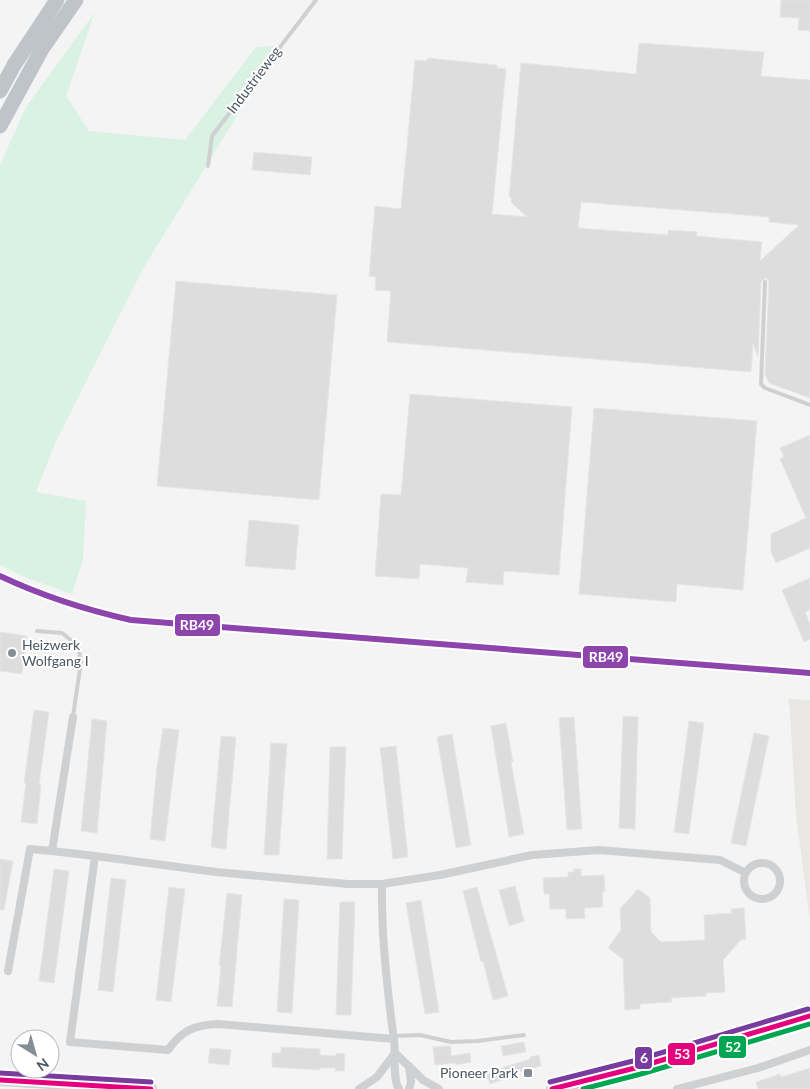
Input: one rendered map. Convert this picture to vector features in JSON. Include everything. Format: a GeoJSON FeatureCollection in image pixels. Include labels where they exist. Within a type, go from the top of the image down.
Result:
{"type":"FeatureCollection","features":[{"type":"Feature","properties":{"kind":"highway"},"geometry":{"type":"LineString","coordinates":[[0,91],[14,65],[57,0]]}},
{"type":"Feature","properties":{"kind":"highway"},"geometry":{"type":"LineString","coordinates":[[0,126],[42,48],[76,0]]}},
{"type":"Feature","properties":{"kind":"main road"},"geometry":{"type":"LineString","coordinates":[[552,1089],[810,1016]]}},
{"type":"Feature","properties":{"kind":"main road"},"geometry":{"type":"LineString","coordinates":[[0,1080],[150,1089]]}},
{"type":"Feature","properties":{"kind":"street"},"geometry":{"type":"LineString","coordinates":[[52,851],[73,717]]}},
{"type":"Feature","properties":{"kind":"street"},"geometry":{"type":"LineString","coordinates":[[8,971],[30,849],[216,872],[335,883],[382,884],[440,875],[532,855],[599,850],[720,860],[746,873]]}},
{"type":"Feature","properties":{"kind":"street"},"geometry":{"type":"LineString","coordinates":[[95,856],[70,1042],[168,1050],[190,1028],[218,1024],[394,1038]]}},
{"type":"Feature","properties":{"kind":"street"},"geometry":{"type":"LineString","coordinates":[[757,863],[766,863],[772,866],[779,876],[779,888],[769,898],[754,897],[745,886],[744,879],[746,873],[749,868],[757,863]]}},
{"type":"Feature","properties":{"kind":"street"},"geometry":{"type":"LineString","coordinates":[[382,884],[381,905],[394,1038],[396,1084],[399,1089]]}},
{"type":"Feature","properties":{"kind":"street"},"geometry":{"type":"LineString","coordinates":[[677,1089],[758,1068],[810,1050]]}},
{"type":"Feature","properties":{"kind":"street"},"geometry":{"type":"LineString","coordinates":[[395,1053],[424,1080],[439,1089]]}},
{"type":"Feature","properties":{"kind":"street"},"geometry":{"type":"LineString","coordinates":[[359,1089],[377,1077],[395,1053]]}},
{"type":"Feature","properties":{"kind":"street"},"geometry":{"type":"LineString","coordinates":[[409,1066],[411,1082],[409,1089]]}},
{"type":"Feature","properties":{"kind":"lane","name":"Industrieweg"},"geometry":{"type":"LineString","coordinates":[[208,166],[212,136],[316,0]]}},
{"type":"Feature","properties":{"kind":"lane"},"geometry":{"type":"LineString","coordinates":[[765,282],[761,384],[765,388],[810,405]]}},
{"type":"Feature","properties":{"kind":"lane"},"geometry":{"type":"LineString","coordinates":[[37,631],[62,633],[78,646],[81,662],[73,717]]}},
{"type":"Feature","properties":{"kind":"lane"},"geometry":{"type":"LineString","coordinates":[[394,1038],[420,1035],[451,1042],[478,1041],[524,1034]]}},
{"type":"Feature","properties":{"kind":"shaded area"},"geometry":{"type":"Polygon","coordinates":[[[788,699],[810,700],[810,920],[796,816],[788,699]]]}},
{"type":"Feature","properties":{"kind":"green space"},"geometry":{"type":"Polygon","coordinates":[[[95,12],[66,96],[89,131],[185,140],[256,47],[274,46],[254,77],[240,111],[144,267],[55,443],[36,492],[86,501],[83,559],[72,594],[27,578],[0,565],[0,165],[26,107],[95,12]]]}},
{"type":"Feature","properties":{"kind":"building"},"geometry":{"type":"Polygon","coordinates":[[[781,0],[810,0],[810,31],[798,30],[799,18],[780,17],[781,0]]]}},
{"type":"Feature","properties":{"kind":"building"},"geometry":{"type":"Polygon","coordinates":[[[639,43],[764,52],[761,76],[810,80],[810,398],[769,383],[765,374],[769,282],[766,278],[761,282],[758,357],[753,343],[751,372],[387,342],[391,291],[375,290],[376,277],[369,276],[375,206],[401,209],[415,60],[427,61],[427,58],[497,65],[497,68],[506,69],[492,214],[527,217],[511,202],[511,197],[509,197],[521,63],[636,74],[639,43]],[[581,202],[578,228],[668,235],[668,230],[697,232],[696,236],[762,242],[760,261],[799,225],[769,222],[769,217],[581,202]]]}},
{"type":"Feature","properties":{"kind":"building"},"geometry":{"type":"Polygon","coordinates":[[[254,152],[312,157],[310,175],[252,170],[254,152]]]}},
{"type":"Feature","properties":{"kind":"building"},"geometry":{"type":"Polygon","coordinates":[[[176,281],[337,295],[319,500],[157,486],[176,281]]]}},
{"type":"Feature","properties":{"kind":"building"},"geometry":{"type":"Polygon","coordinates":[[[410,394],[572,407],[559,575],[504,571],[503,585],[466,582],[468,568],[420,564],[419,579],[375,576],[381,494],[401,495],[410,394]]]}},
{"type":"Feature","properties":{"kind":"building"},"geometry":{"type":"Polygon","coordinates":[[[594,408],[757,421],[743,590],[677,584],[676,602],[579,594],[594,408]]]}},
{"type":"Feature","properties":{"kind":"building"},"geometry":{"type":"Polygon","coordinates":[[[810,435],[810,548],[776,563],[771,552],[771,534],[806,518],[780,459],[784,457],[780,448],[810,435]]]}},
{"type":"Feature","properties":{"kind":"building"},"geometry":{"type":"Polygon","coordinates":[[[249,520],[299,525],[295,570],[245,566],[249,520]]]}},
{"type":"Feature","properties":{"kind":"building"},"geometry":{"type":"Polygon","coordinates":[[[810,578],[810,610],[805,612],[810,624],[810,639],[804,642],[782,590],[810,578]]]}},
{"type":"Feature","properties":{"kind":"building","name":"Heizwerk Wolfgang I"},"geometry":{"type":"Polygon","coordinates":[[[0,632],[27,636],[22,674],[0,671],[0,632]]]}},
{"type":"Feature","properties":{"kind":"building"},"geometry":{"type":"Polygon","coordinates":[[[34,710],[49,712],[39,785],[41,785],[37,824],[21,822],[26,783],[24,783],[34,710]]]}},
{"type":"Feature","properties":{"kind":"building"},"geometry":{"type":"Polygon","coordinates":[[[623,716],[638,717],[635,829],[619,828],[623,716]]]}},
{"type":"Feature","properties":{"kind":"building"},"geometry":{"type":"Polygon","coordinates":[[[574,717],[582,829],[567,830],[559,718],[574,717]]]}},
{"type":"Feature","properties":{"kind":"building"},"geometry":{"type":"Polygon","coordinates":[[[92,719],[107,721],[97,833],[81,831],[92,719]]]}},
{"type":"Feature","properties":{"kind":"building"},"geometry":{"type":"Polygon","coordinates":[[[689,721],[704,723],[689,834],[674,832],[689,721]]]}},
{"type":"Feature","properties":{"kind":"building"},"geometry":{"type":"Polygon","coordinates":[[[506,723],[524,834],[509,837],[491,726],[506,723]]]}},
{"type":"Feature","properties":{"kind":"building"},"geometry":{"type":"Polygon","coordinates":[[[163,728],[179,730],[165,841],[150,839],[163,728]]]}},
{"type":"Feature","properties":{"kind":"building"},"geometry":{"type":"Polygon","coordinates":[[[754,733],[769,736],[746,846],[731,843],[754,733]]]}},
{"type":"Feature","properties":{"kind":"building"},"geometry":{"type":"Polygon","coordinates":[[[452,734],[471,845],[456,848],[437,737],[452,734]]]}},
{"type":"Feature","properties":{"kind":"building"},"geometry":{"type":"Polygon","coordinates":[[[221,736],[236,737],[226,849],[211,847],[221,736]]]}},
{"type":"Feature","properties":{"kind":"building"},"geometry":{"type":"Polygon","coordinates":[[[271,743],[287,744],[279,855],[264,855],[271,743]]]}},
{"type":"Feature","properties":{"kind":"building"},"geometry":{"type":"Polygon","coordinates":[[[396,746],[408,857],[393,859],[380,748],[396,746]]]}},
{"type":"Feature","properties":{"kind":"building"},"geometry":{"type":"Polygon","coordinates":[[[330,747],[346,747],[342,859],[327,859],[330,747]]]}},
{"type":"Feature","properties":{"kind":"building"},"geometry":{"type":"Polygon","coordinates":[[[0,859],[13,861],[4,910],[0,910],[0,859]]]}},
{"type":"Feature","properties":{"kind":"building"},"geometry":{"type":"Polygon","coordinates":[[[54,869],[69,871],[54,983],[39,981],[54,869]]]}},
{"type":"Feature","properties":{"kind":"building"},"geometry":{"type":"Polygon","coordinates":[[[573,869],[581,869],[581,876],[604,875],[605,892],[602,892],[603,907],[584,908],[585,918],[566,919],[566,909],[550,909],[549,894],[544,894],[543,878],[568,877],[568,872],[574,872],[573,869]]]}},
{"type":"Feature","properties":{"kind":"building"},"geometry":{"type":"Polygon","coordinates":[[[111,878],[126,880],[113,992],[98,990],[111,878]]]}},
{"type":"Feature","properties":{"kind":"building"},"geometry":{"type":"Polygon","coordinates":[[[515,886],[524,921],[509,926],[499,890],[515,886]]]}},
{"type":"Feature","properties":{"kind":"building"},"geometry":{"type":"Polygon","coordinates":[[[169,887],[185,889],[171,1002],[156,1000],[169,887]]]}},
{"type":"Feature","properties":{"kind":"building"},"geometry":{"type":"Polygon","coordinates":[[[477,887],[508,996],[493,1000],[463,891],[477,887]]]}},
{"type":"Feature","properties":{"kind":"building"},"geometry":{"type":"Polygon","coordinates":[[[638,889],[650,898],[651,932],[661,942],[705,940],[704,915],[732,913],[731,909],[744,908],[746,939],[741,940],[723,960],[725,992],[706,993],[706,996],[671,998],[672,1002],[640,1004],[640,1009],[625,1010],[623,959],[608,948],[621,930],[620,909],[638,889]]]}},
{"type":"Feature","properties":{"kind":"building"},"geometry":{"type":"Polygon","coordinates":[[[227,893],[242,895],[232,1007],[217,1006],[221,966],[219,966],[227,893]]]}},
{"type":"Feature","properties":{"kind":"building"},"geometry":{"type":"Polygon","coordinates":[[[284,899],[299,900],[292,1013],[277,1012],[284,899]]]}},
{"type":"Feature","properties":{"kind":"building"},"geometry":{"type":"Polygon","coordinates":[[[421,900],[439,1012],[425,1014],[406,903],[421,900]]]}},
{"type":"Feature","properties":{"kind":"building"},"geometry":{"type":"Polygon","coordinates":[[[340,902],[355,902],[351,1015],[336,1015],[340,902]]]}},
{"type":"Feature","properties":{"kind":"building"},"geometry":{"type":"Polygon","coordinates":[[[524,1042],[526,1052],[503,1056],[501,1046],[524,1042]]]}},
{"type":"Feature","properties":{"kind":"building"},"geometry":{"type":"Polygon","coordinates":[[[451,1046],[451,1056],[470,1053],[471,1062],[456,1065],[455,1063],[435,1065],[433,1047],[451,1046]]]}},
{"type":"Feature","properties":{"kind":"building"},"geometry":{"type":"Polygon","coordinates":[[[281,1047],[320,1049],[320,1055],[336,1056],[336,1053],[345,1054],[344,1071],[335,1071],[336,1068],[320,1068],[320,1070],[272,1067],[272,1053],[281,1053],[281,1047]]]}},
{"type":"Feature","properties":{"kind":"building"},"geometry":{"type":"Polygon","coordinates":[[[210,1048],[231,1050],[229,1065],[208,1063],[210,1048]]]}},
{"type":"Feature","properties":{"kind":"building"},"geometry":{"type":"Polygon","coordinates":[[[539,1055],[541,1066],[504,1076],[505,1079],[490,1084],[486,1073],[539,1055]]]}},
{"type":"Feature","properties":{"kind":"building"},"geometry":{"type":"Polygon","coordinates":[[[810,1068],[810,1089],[758,1089],[756,1082],[780,1074],[781,1077],[810,1068]]]}},
{"type":"Feature","properties":{"kind":"transit line","name":"RB49"},"geometry":{"type":"LineString","coordinates":[[0,576],[64,602],[131,620],[810,673]]}},
{"type":"Feature","properties":{"kind":"transit line","name":"6"},"geometry":{"type":"LineString","coordinates":[[550,1082],[637,1060],[808,1009]]}},
{"type":"Feature","properties":{"kind":"transit line","name":"53"},"geometry":{"type":"LineString","coordinates":[[552,1089],[639,1067],[810,1016]]}},
{"type":"Feature","properties":{"kind":"transit line","name":"52"},"geometry":{"type":"LineString","coordinates":[[583,1089],[641,1074],[810,1024]]}},
{"type":"Feature","properties":{"kind":"transit line","name":"6"},"geometry":{"type":"LineString","coordinates":[[0,1073],[151,1082]]}},
{"type":"Feature","properties":{"kind":"transit line","name":"53"},"geometry":{"type":"LineString","coordinates":[[0,1080],[151,1089]]}},
{"type":"Feature","properties":{"kind":"place","name":"Heizwerk Wolfgang I"},"geometry":{"type":"Point","coordinates":[12,653]}},
{"type":"Feature","properties":{"kind":"place","name":"Pioneer Park"},"geometry":{"type":"Point","coordinates":[528,1073]}}]}
